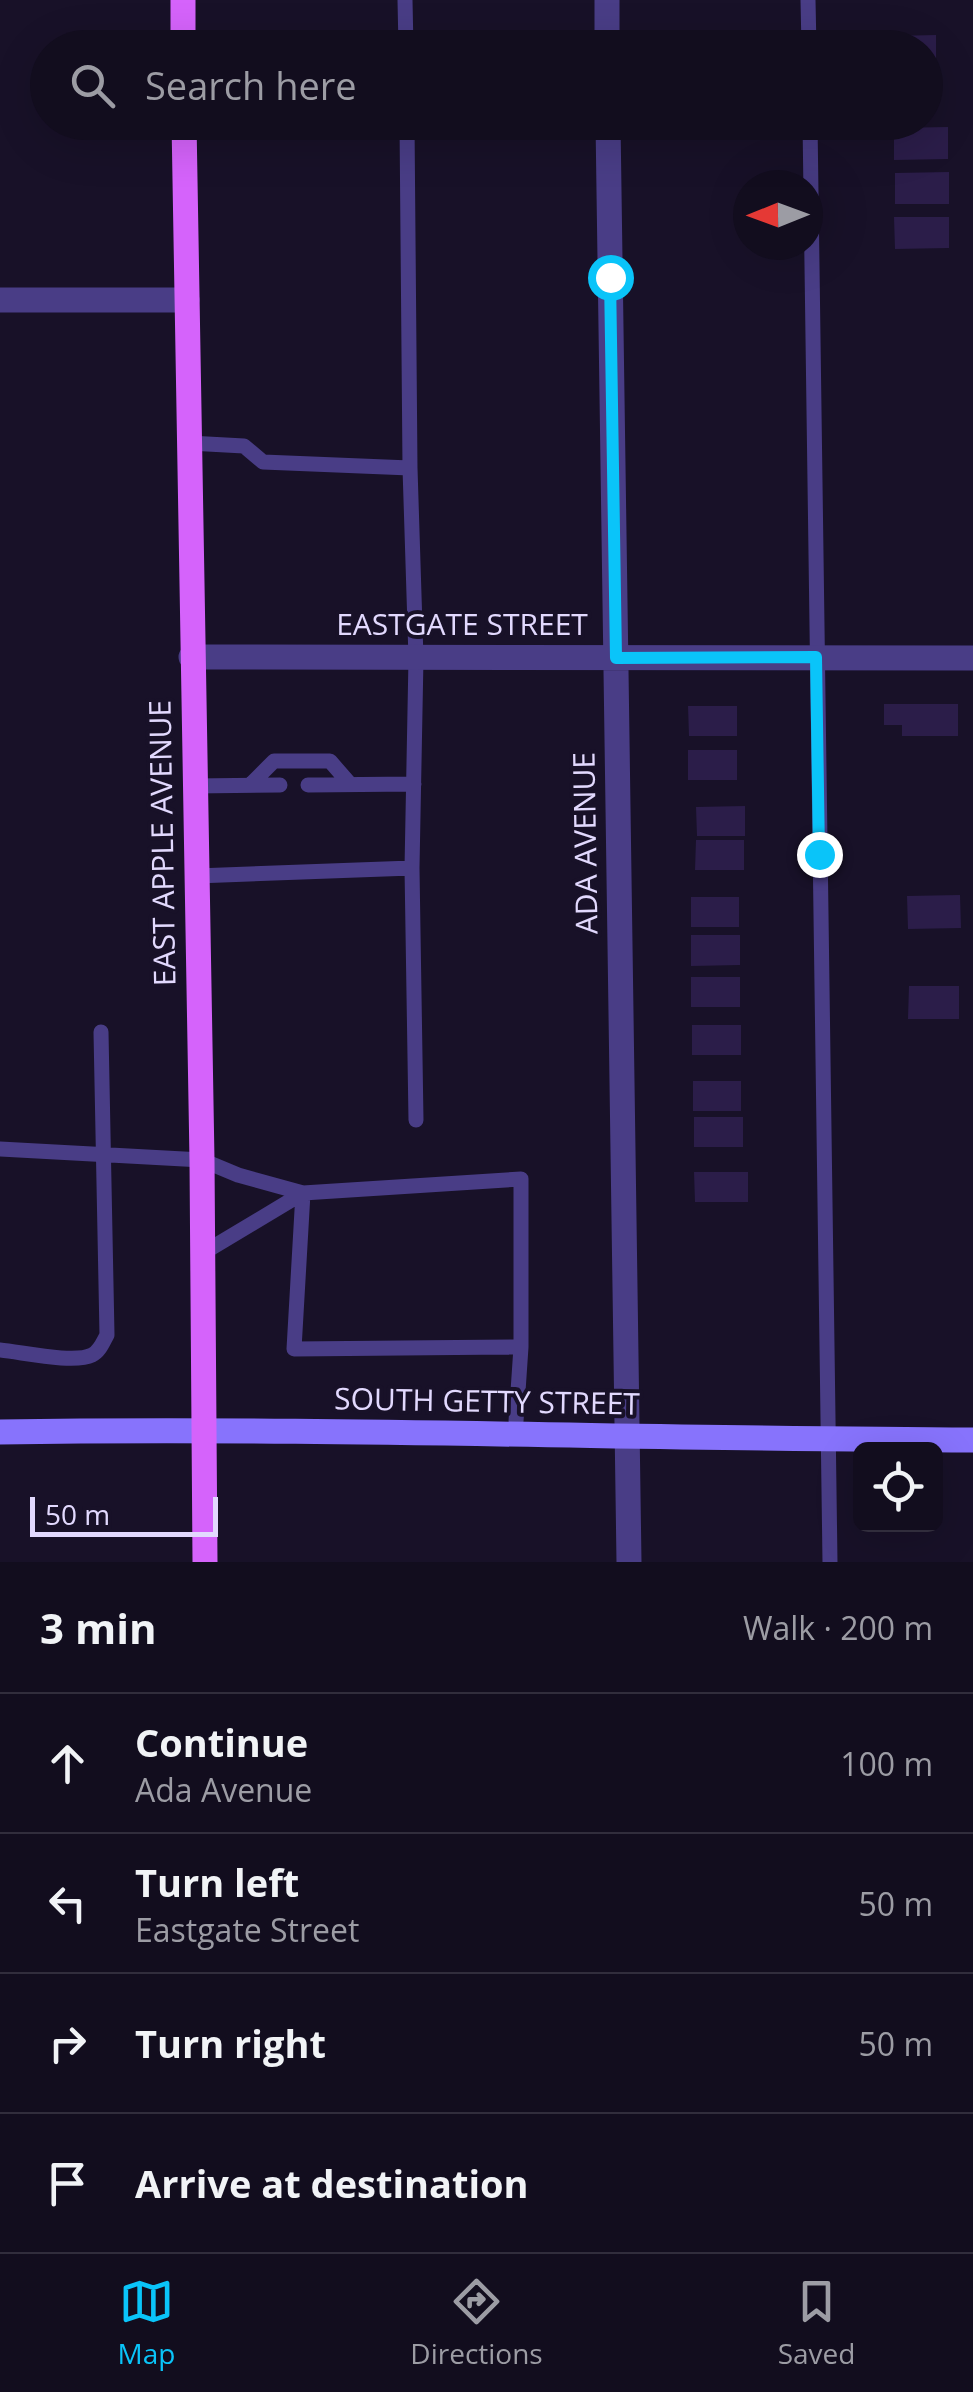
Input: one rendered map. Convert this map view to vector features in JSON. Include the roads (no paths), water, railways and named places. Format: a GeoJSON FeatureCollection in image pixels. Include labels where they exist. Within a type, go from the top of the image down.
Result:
{"type":"FeatureCollection","features":[{"type":"Feature","properties":{"kind":"main road"},"geometry":{"type":"LineString","coordinates":[[183,0],[183,30]]}},
{"type":"Feature","properties":{"kind":"main road","name":"EAST APPLE AVENUE"},"geometry":{"type":"LineString","coordinates":[[184,140],[205,1562]]}},
{"type":"Feature","properties":{"kind":"main road","name":"SOUTH GETTY STREET"},"geometry":{"type":"LineString","coordinates":[[0,1432],[204,1429],[973,1440]]}},
{"type":"Feature","properties":{"kind":"street"},"geometry":{"type":"LineString","coordinates":[[607,0],[607,30]]}},
{"type":"Feature","properties":{"kind":"street","name":"ADA AVENUE"},"geometry":{"type":"LineString","coordinates":[[608,140],[629,1562]]}},
{"type":"Feature","properties":{"kind":"street"},"geometry":{"type":"LineString","coordinates":[[0,300],[187,300]]}},
{"type":"Feature","properties":{"kind":"street","name":"EASTGATE STREET"},"geometry":{"type":"LineString","coordinates":[[192,657],[973,658]]}},
{"type":"Feature","properties":{"kind":"lane"},"geometry":{"type":"LineString","coordinates":[[405,0],[406,30]]}},
{"type":"Feature","properties":{"kind":"lane"},"geometry":{"type":"LineString","coordinates":[[808,0],[808,30]]}},
{"type":"Feature","properties":{"kind":"lane"},"geometry":{"type":"LineString","coordinates":[[407,140],[416,658],[412,868],[416,1120]]}},
{"type":"Feature","properties":{"kind":"lane"},"geometry":{"type":"LineString","coordinates":[[810,140],[830,1562]]}},
{"type":"Feature","properties":{"kind":"lane"},"geometry":{"type":"LineString","coordinates":[[188,444],[244,446],[263,462],[410,468]]}},
{"type":"Feature","properties":{"kind":"lane"},"geometry":{"type":"LineString","coordinates":[[250,785],[274,761],[330,761],[350,784]]}},
{"type":"Feature","properties":{"kind":"lane"},"geometry":{"type":"LineString","coordinates":[[308,785],[414,784]]}},
{"type":"Feature","properties":{"kind":"lane"},"geometry":{"type":"LineString","coordinates":[[194,786],[280,785]]}},
{"type":"Feature","properties":{"kind":"lane"},"geometry":{"type":"LineString","coordinates":[[196,876],[412,868]]}},
{"type":"Feature","properties":{"kind":"lane"},"geometry":{"type":"LineString","coordinates":[[0,1350],[69,1358],[90,1356],[98,1351],[107,1335],[101,1032]]}},
{"type":"Feature","properties":{"kind":"lane"},"geometry":{"type":"LineString","coordinates":[[0,1149],[202,1160],[238,1176],[302,1193],[520,1179],[521,1347],[516,1436]]}},
{"type":"Feature","properties":{"kind":"lane"},"geometry":{"type":"LineString","coordinates":[[203,1253],[302,1193]]}},
{"type":"Feature","properties":{"kind":"lane"},"geometry":{"type":"LineString","coordinates":[[302,1193],[294,1349],[521,1347]]}}]}
